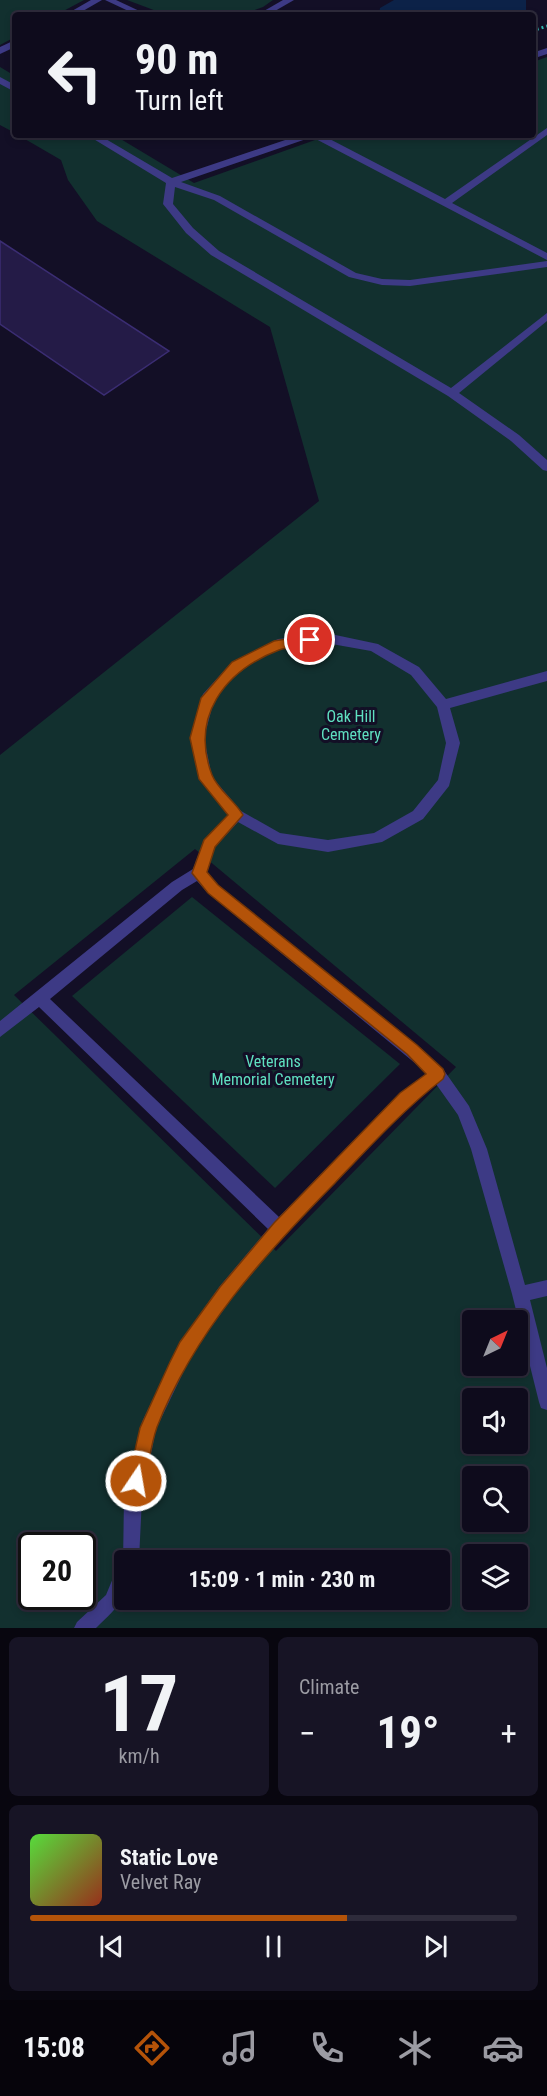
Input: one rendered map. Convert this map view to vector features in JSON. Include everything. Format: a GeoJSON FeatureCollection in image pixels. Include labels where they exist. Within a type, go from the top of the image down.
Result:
{"type":"FeatureCollection","features":[{"type":"Feature","properties":{"kind":"lane"},"geometry":{"type":"LineString","coordinates":[[75,12],[98,0]]}},
{"type":"Feature","properties":{"kind":"lane"},"geometry":{"type":"LineString","coordinates":[[109,0],[137,12]]}},
{"type":"Feature","properties":{"kind":"lane"},"geometry":{"type":"LineString","coordinates":[[267,12],[290,0]]}},
{"type":"Feature","properties":{"kind":"lane"},"geometry":{"type":"LineString","coordinates":[[445,204],[547,131]]}},
{"type":"Feature","properties":{"kind":"lane"},"geometry":{"type":"LineString","coordinates":[[97,138],[171,182],[217,198],[353,275],[382,282],[410,283],[547,264]]}},
{"type":"Feature","properties":{"kind":"lane"},"geometry":{"type":"LineString","coordinates":[[171,182],[300,138]]}},
{"type":"Feature","properties":{"kind":"lane"},"geometry":{"type":"LineString","coordinates":[[321,138],[547,257]]}},
{"type":"Feature","properties":{"kind":"lane"},"geometry":{"type":"LineString","coordinates":[[171,182],[168,204],[194,237],[215,253],[452,393],[515,438],[547,467]]}},
{"type":"Feature","properties":{"kind":"lane"},"geometry":{"type":"LineString","coordinates":[[452,393],[547,316]]}},
{"type":"Feature","properties":{"kind":"lane"},"geometry":{"type":"LineString","coordinates":[[326,638],[374,647],[415,671],[443,705],[453,743],[444,782],[418,815],[377,838],[328,846],[278,838],[236,815],[206,779],[197,738],[207,698],[236,665],[278,644],[326,638]]}},
{"type":"Feature","properties":{"kind":"lane"},"geometry":{"type":"LineString","coordinates":[[443,705],[547,676]]}},
{"type":"Feature","properties":{"kind":"lane"},"geometry":{"type":"LineString","coordinates":[[0,1030],[177,886],[199,873],[209,844],[236,815]]}},
{"type":"Feature","properties":{"kind":"lane"},"geometry":{"type":"LineString","coordinates":[[199,873],[213,889],[412,1050],[438,1074],[464,1111],[479,1149],[520,1294],[547,1402]]}},
{"type":"Feature","properties":{"kind":"lane"},"geometry":{"type":"LineString","coordinates":[[39,998],[279,1228]]}},
{"type":"Feature","properties":{"kind":"lane"},"geometry":{"type":"LineString","coordinates":[[130,1550],[132,1498],[148,1428],[186,1348],[226,1292],[279,1228],[405,1098],[438,1074]]}},
{"type":"Feature","properties":{"kind":"lane"},"geometry":{"type":"LineString","coordinates":[[520,1294],[547,1288]]}},
{"type":"Feature","properties":{"kind":"lane"},"geometry":{"type":"LineString","coordinates":[[92,1625],[114,1596]]}},
{"type":"Feature","properties":{"kind":"green space"},"geometry":{"type":"Polygon","coordinates":[[[0,0],[84,0],[62,12],[12,12],[12,39],[0,45],[0,0]]]}},
{"type":"Feature","properties":{"kind":"green space"},"geometry":{"type":"Polygon","coordinates":[[[127,0],[273,0],[249,12],[159,12],[127,0]]]}},
{"type":"Feature","properties":{"kind":"green space","name":"Oak Hill Cemetery"},"geometry":{"type":"Polygon","coordinates":[[[547,57],[547,1628],[0,1628],[0,755],[319,501],[270,327],[97,221],[68,180],[61,160],[23,138],[119,138],[194,183],[321,138],[536,138],[536,61],[547,57]],[[195,849],[14,995],[276,1251],[456,1067],[195,849]]]}},
{"type":"Feature","properties":{"kind":"green space"},"geometry":{"type":"Polygon","coordinates":[[[0,67],[12,74],[12,131],[0,125],[0,67]]]}},
{"type":"Feature","properties":{"kind":"green space","name":"Veterans Memorial Cemetery"},"geometry":{"type":"Polygon","coordinates":[[[192,897],[400,1064],[275,1188],[72,996],[192,897]]]}},
{"type":"Feature","properties":{"kind":"water"},"geometry":{"type":"Polygon","coordinates":[[[394,0],[526,0],[524,12],[379,12],[380,8],[394,0]]]}},
{"type":"Feature","properties":{"kind":"building"},"geometry":{"type":"Polygon","coordinates":[[[0,241],[169,351],[104,395],[0,324],[0,241]]]}},
{"type":"Feature","properties":{"kind":"route"},"geometry":{"type":"LineString","coordinates":[[136,1481],[148,1428],[176,1368],[186,1348],[226,1292],[279,1228],[405,1098],[438,1074],[412,1050],[213,889],[199,873],[209,844],[236,815],[206,779],[197,738],[207,698],[236,665],[278,644],[310,640]]}}]}
